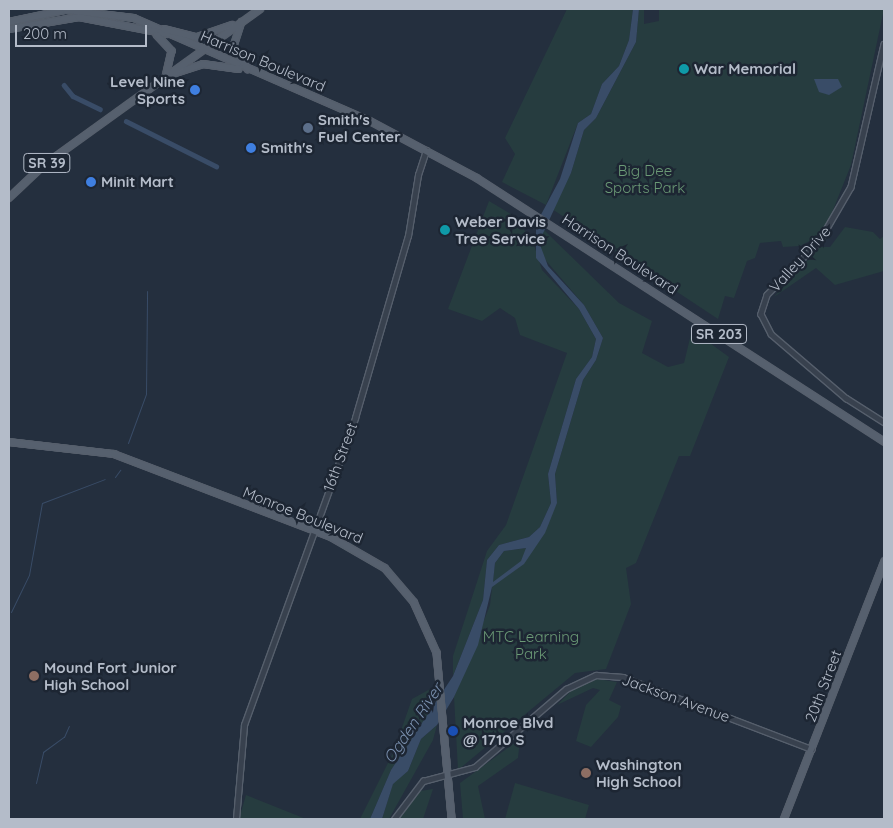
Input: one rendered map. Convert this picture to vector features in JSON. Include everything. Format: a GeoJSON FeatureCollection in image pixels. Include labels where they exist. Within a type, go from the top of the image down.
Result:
{"type":"FeatureCollection","features":[{"type":"Feature","properties":{"kind":"main road","name":"SR 39"},"geometry":{"type":"LineString","coordinates":[[9,198],[89,132],[260,9]]}},
{"type":"Feature","properties":{"kind":"main road","name":"Harrison Boulevard"},"geometry":{"type":"LineString","coordinates":[[9,22],[47,12],[84,10],[125,15],[160,28],[167,34],[250,71],[338,106],[426,150],[531,212],[884,441]]}},
{"type":"Feature","properties":{"kind":"main road","name":"Harrison Boulevard"},"geometry":{"type":"LineString","coordinates":[[9,29],[80,16],[117,21],[157,35],[167,34]]}},
{"type":"Feature","properties":{"kind":"main road"},"geometry":{"type":"LineString","coordinates":[[160,28],[199,36],[243,20]]}},
{"type":"Feature","properties":{"kind":"main road"},"geometry":{"type":"LineString","coordinates":[[243,20],[234,48],[250,71]]}},
{"type":"Feature","properties":{"kind":"main road"},"geometry":{"type":"LineString","coordinates":[[157,35],[172,51],[166,76]]}},
{"type":"Feature","properties":{"kind":"main road"},"geometry":{"type":"LineString","coordinates":[[166,76],[206,64],[250,71]]}},
{"type":"Feature","properties":{"kind":"main road","name":"Monroe Boulevard"},"geometry":{"type":"LineString","coordinates":[[9,442],[114,454],[314,531],[362,552],[405,588],[432,638],[441,684],[452,819]]}},
{"type":"Feature","properties":{"kind":"main road","name":"20th Street"},"geometry":{"type":"LineString","coordinates":[[784,819],[884,562]]}},
{"type":"Feature","properties":{"kind":"street","name":"Valley Drive"},"geometry":{"type":"LineString","coordinates":[[884,44],[851,187],[819,242],[765,298],[761,314],[771,334],[846,398],[884,422]]}},
{"type":"Feature","properties":{"kind":"street","name":"16th Street"},"geometry":{"type":"LineString","coordinates":[[236,819],[242,790],[239,756],[244,725],[363,392],[408,236],[418,175],[426,150]]}},
{"type":"Feature","properties":{"kind":"street","name":"Jackson Avenue"},"geometry":{"type":"LineString","coordinates":[[394,819],[416,786],[475,767],[566,689],[596,675],[622,677],[812,750]]}},
{"type":"Feature","properties":{"kind":"green space"},"geometry":{"type":"Polygon","coordinates":[[[567,9],[633,9],[629,40],[619,66],[602,84],[591,114],[578,123],[546,205],[502,182],[515,154],[505,138],[567,9]]]}},
{"type":"Feature","properties":{"kind":"green space","name":"Big Dee Sports Park"},"geometry":{"type":"Polygon","coordinates":[[[639,9],[644,9],[644,24],[659,21],[659,9],[884,9],[851,165],[829,220],[815,238],[800,246],[783,247],[781,241],[760,243],[755,258],[747,261],[734,298],[725,296],[718,319],[552,209],[571,173],[584,130],[596,118],[636,42],[639,9]]]}},
{"type":"Feature","properties":{"kind":"green space"},"geometry":{"type":"Polygon","coordinates":[[[489,201],[514,216],[533,242],[542,270],[579,309],[596,339],[592,357],[576,379],[548,474],[551,503],[540,527],[529,537],[499,545],[487,560],[483,600],[453,676],[453,656],[487,551],[506,525],[567,353],[520,335],[515,318],[500,308],[482,321],[448,309],[489,201]]]}},
{"type":"Feature","properties":{"kind":"green space"},"geometry":{"type":"Polygon","coordinates":[[[845,227],[873,232],[880,239],[884,236],[884,271],[835,285],[816,268],[774,297],[820,247],[830,247],[845,227]]]}},
{"type":"Feature","properties":{"kind":"green space","name":"MTC Learning Park"},"geometry":{"type":"Polygon","coordinates":[[[543,229],[619,303],[652,321],[642,353],[668,367],[684,363],[692,330],[729,357],[690,456],[679,456],[636,563],[626,568],[631,604],[606,669],[575,673],[458,770],[454,697],[490,605],[495,563],[504,551],[534,547],[557,503],[555,474],[583,380],[596,360],[603,338],[584,305],[542,256],[539,242],[543,229]]]}},
{"type":"Feature","properties":{"kind":"green space"},"geometry":{"type":"Polygon","coordinates":[[[597,679],[617,682],[609,700],[621,706],[618,717],[591,747],[576,741],[586,705],[600,690],[593,688],[557,705],[571,691],[597,679]]]}},
{"type":"Feature","properties":{"kind":"green space"},"geometry":{"type":"Polygon","coordinates":[[[432,688],[434,709],[391,770],[370,819],[360,819],[393,753],[412,699],[432,688]]]}},
{"type":"Feature","properties":{"kind":"green space"},"geometry":{"type":"Polygon","coordinates":[[[437,725],[433,740],[389,819],[382,819],[393,783],[408,771],[421,739],[437,725]]]}},
{"type":"Feature","properties":{"kind":"green space"},"geometry":{"type":"Polygon","coordinates":[[[520,739],[518,758],[478,786],[485,819],[463,819],[460,783],[520,739]]]}},
{"type":"Feature","properties":{"kind":"green space"},"geometry":{"type":"Polygon","coordinates":[[[515,783],[589,805],[585,819],[505,819],[515,783]]]}},
{"type":"Feature","properties":{"kind":"green space"},"geometry":{"type":"Polygon","coordinates":[[[433,789],[423,819],[399,819],[420,791],[433,789]]]}},
{"type":"Feature","properties":{"kind":"green space"},"geometry":{"type":"Polygon","coordinates":[[[246,795],[306,819],[239,819],[246,795]]]}},
{"type":"Feature","properties":{"kind":"water"},"geometry":{"type":"Polygon","coordinates":[[[633,9],[639,9],[636,42],[596,118],[584,130],[571,173],[539,242],[548,266],[584,305],[603,338],[596,360],[583,380],[555,474],[557,503],[545,533],[524,564],[492,587],[478,645],[454,697],[437,725],[421,739],[408,771],[393,784],[382,819],[370,819],[391,770],[453,676],[483,600],[487,560],[499,545],[529,537],[540,527],[551,503],[548,474],[576,379],[592,357],[596,339],[579,309],[536,258],[536,224],[560,179],[578,123],[591,114],[602,84],[619,66],[629,40],[633,9]],[[526,548],[504,551],[495,563],[493,582],[521,561],[526,548]]]}},
{"type":"Feature","properties":{"kind":"water"},"geometry":{"type":"Polygon","coordinates":[[[814,79],[838,79],[842,87],[829,95],[819,92],[814,79]]]}},
{"type":"Feature","properties":{"kind":"waterway"},"geometry":{"type":"LineString","coordinates":[[64,85],[73,96],[100,109]]}},
{"type":"Feature","properties":{"kind":"waterway"},"geometry":{"type":"LineString","coordinates":[[126,121],[216,166]]}},
{"type":"Feature","properties":{"kind":"waterway"},"geometry":{"type":"LineString","coordinates":[[128,443],[146,394],[147,291]]}},
{"type":"Feature","properties":{"kind":"waterway"},"geometry":{"type":"LineString","coordinates":[[115,477],[120,470]]}},
{"type":"Feature","properties":{"kind":"waterway"},"geometry":{"type":"LineString","coordinates":[[11,612],[29,575],[42,503],[105,479]]}},
{"type":"Feature","properties":{"kind":"waterway"},"geometry":{"type":"LineString","coordinates":[[36,783],[43,752],[64,737],[69,726]]}},
{"type":"Feature","properties":{"kind":"place","name":"War Memorial"},"geometry":{"type":"Point","coordinates":[684,69]}},
{"type":"Feature","properties":{"kind":"place","name":"Level Nine Sports"},"geometry":{"type":"Point","coordinates":[195,90]}},
{"type":"Feature","properties":{"kind":"place","name":"Smith's Fuel Center"},"geometry":{"type":"Point","coordinates":[308,128]}},
{"type":"Feature","properties":{"kind":"place","name":"Smith's"},"geometry":{"type":"Point","coordinates":[251,148]}},
{"type":"Feature","properties":{"kind":"place","name":"Minit Mart"},"geometry":{"type":"Point","coordinates":[91,182]}},
{"type":"Feature","properties":{"kind":"place","name":"Weber Davis Tree Service"},"geometry":{"type":"Point","coordinates":[445,230]}},
{"type":"Feature","properties":{"kind":"place","name":"Mound Fort Junior High School"},"geometry":{"type":"Point","coordinates":[34,676]}},
{"type":"Feature","properties":{"kind":"place","name":"Monroe Blvd @ 1710 S"},"geometry":{"type":"Point","coordinates":[453,731]}},
{"type":"Feature","properties":{"kind":"place","name":"Washington High School"},"geometry":{"type":"Point","coordinates":[586,773]}},
{"type":"Feature","properties":{"kind":"water label","name":"Ogden River"},"geometry":{"type":"Point","coordinates":[413,723]}}]}
